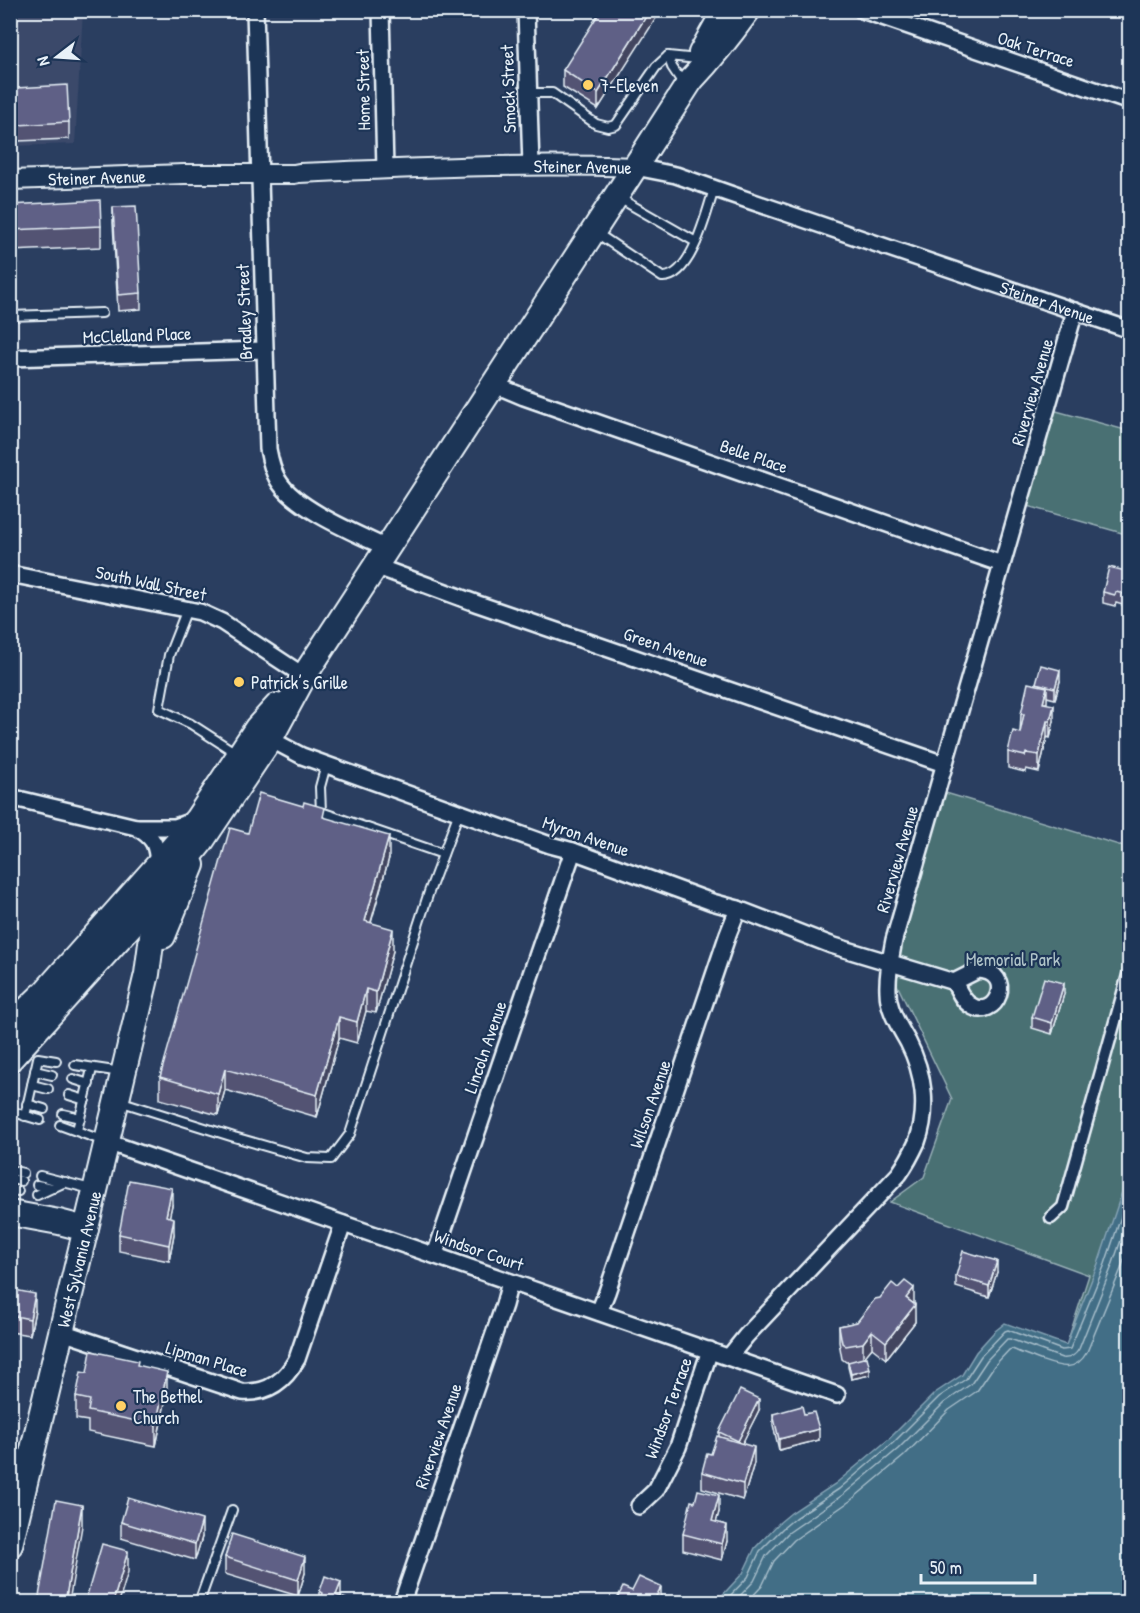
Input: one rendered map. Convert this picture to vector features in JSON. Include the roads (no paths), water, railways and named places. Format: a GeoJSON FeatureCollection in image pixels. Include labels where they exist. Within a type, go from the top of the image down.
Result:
{"type":"FeatureCollection","features":[{"type":"Feature","properties":{"kind":"main road"},"geometry":{"type":"LineString","coordinates":[[20,1033],[158,865],[199,830],[270,739],[304,676],[635,167],[692,75],[725,10]]}},
{"type":"Feature","properties":{"kind":"main road"},"geometry":{"type":"LineString","coordinates":[[692,75],[711,59],[748,10]]}},
{"type":"Feature","properties":{"kind":"main road"},"geometry":{"type":"LineString","coordinates":[[199,830],[239,755],[257,728],[304,676]]}},
{"type":"Feature","properties":{"kind":"main road","name":"West Sylvania Avenue"},"geometry":{"type":"LineString","coordinates":[[10,1545],[14,1512],[62,1332],[147,974],[153,928],[161,892],[169,867],[199,830]]}},
{"type":"Feature","properties":{"kind":"main road","name":"West Sylvania Avenue"},"geometry":{"type":"LineString","coordinates":[[147,974],[199,830]]}},
{"type":"Feature","properties":{"kind":"main road"},"geometry":{"type":"LineString","coordinates":[[20,1033],[161,892]]}},
{"type":"Feature","properties":{"kind":"main road"},"geometry":{"type":"LineString","coordinates":[[13,1198],[59,1222],[86,1229]]}},
{"type":"Feature","properties":{"kind":"street","name":"Bradley Street"},"geometry":{"type":"LineString","coordinates":[[255,10],[268,449],[271,464],[278,480],[292,496],[381,557]]}},
{"type":"Feature","properties":{"kind":"street","name":"Home Street"},"geometry":{"type":"LineString","coordinates":[[381,10],[385,170]]}},
{"type":"Feature","properties":{"kind":"street","name":"Smock Street"},"geometry":{"type":"LineString","coordinates":[[526,10],[531,166]]}},
{"type":"Feature","properties":{"kind":"street","name":"Oak Terrace"},"geometry":{"type":"LineString","coordinates":[[872,12],[1130,102]]}},
{"type":"Feature","properties":{"kind":"street","name":"Steiner Avenue"},"geometry":{"type":"LineString","coordinates":[[10,180],[574,165],[635,167],[676,175],[1130,330]]}},
{"type":"Feature","properties":{"kind":"street","name":"Riverview Avenue"},"geometry":{"type":"LineString","coordinates":[[729,1357],[746,1336],[899,1174],[918,1140],[924,1111],[922,1083],[908,1042],[893,1014],[888,992],[894,940],[1075,311]]}},
{"type":"Feature","properties":{"kind":"street","name":"McClelland Place"},"geometry":{"type":"LineString","coordinates":[[10,358],[265,350]]}},
{"type":"Feature","properties":{"kind":"street","name":"Belle Place"},"geometry":{"type":"LineString","coordinates":[[493,384],[524,397],[1002,564]]}},
{"type":"Feature","properties":{"kind":"street","name":"Green Avenue"},"geometry":{"type":"LineString","coordinates":[[381,557],[478,604],[944,764]]}},
{"type":"Feature","properties":{"kind":"street","name":"South Wall Street"},"geometry":{"type":"LineString","coordinates":[[10,574],[187,609],[210,616],[304,676]]}},
{"type":"Feature","properties":{"kind":"street","name":"Myron Avenue"},"geometry":{"type":"LineString","coordinates":[[270,739],[302,756],[326,765],[550,845],[573,851],[660,884],[738,909],[831,945],[954,982]]}},
{"type":"Feature","properties":{"kind":"street"},"geometry":{"type":"LineString","coordinates":[[10,797],[136,827],[184,825],[199,830]]}},
{"type":"Feature","properties":{"kind":"street"},"geometry":{"type":"LineString","coordinates":[[136,827],[149,835],[156,844],[158,865]]}},
{"type":"Feature","properties":{"kind":"street","name":"Lincoln Avenue"},"geometry":{"type":"LineString","coordinates":[[435,1256],[573,851]]}},
{"type":"Feature","properties":{"kind":"street","name":"Wilson Avenue"},"geometry":{"type":"LineString","coordinates":[[599,1312],[738,909]]}},
{"type":"Feature","properties":{"kind":"street"},"geometry":{"type":"LineString","coordinates":[[1051,1218],[1063,1207],[1130,968]]}},
{"type":"Feature","properties":{"kind":"street","name":"Windsor Court"},"geometry":{"type":"LineString","coordinates":[[107,1142],[837,1395]]}},
{"type":"Feature","properties":{"kind":"street","name":"Lipman Place"},"geometry":{"type":"LineString","coordinates":[[62,1332],[242,1392],[256,1392],[273,1386],[282,1381],[297,1359],[343,1224]]}},
{"type":"Feature","properties":{"kind":"street","name":"Riverview Avenue"},"geometry":{"type":"LineString","coordinates":[[402,1602],[510,1282]]}},
{"type":"Feature","properties":{"kind":"street","name":"Windsor Terrace"},"geometry":{"type":"LineString","coordinates":[[639,1506],[656,1490],[678,1447],[710,1350]]}},
{"type":"Feature","properties":{"kind":"lane"},"geometry":{"type":"LineString","coordinates":[[528,93],[552,93],[596,124],[608,127],[616,125],[656,67],[668,56]]}},
{"type":"Feature","properties":{"kind":"lane"},"geometry":{"type":"LineString","coordinates":[[668,56],[692,75]]}},
{"type":"Feature","properties":{"kind":"lane"},"geometry":{"type":"LineString","coordinates":[[668,56],[672,67],[692,75]]}},
{"type":"Feature","properties":{"kind":"lane"},"geometry":{"type":"LineString","coordinates":[[593,231],[662,277],[668,278],[677,273],[692,252],[714,189]]}},
{"type":"Feature","properties":{"kind":"lane"},"geometry":{"type":"LineString","coordinates":[[616,197],[696,242]]}},
{"type":"Feature","properties":{"kind":"lane"},"geometry":{"type":"LineString","coordinates":[[10,316],[102,313]]}},
{"type":"Feature","properties":{"kind":"lane"},"geometry":{"type":"LineString","coordinates":[[187,609],[170,655],[159,709],[191,724],[239,755]]}},
{"type":"Feature","properties":{"kind":"lane"},"geometry":{"type":"LineString","coordinates":[[326,765],[320,787],[321,812],[443,854]]}},
{"type":"Feature","properties":{"kind":"lane"},"geometry":{"type":"LineString","coordinates":[[117,1101],[307,1158],[331,1159],[350,1134],[429,892],[459,812]]}},
{"type":"Feature","properties":{"kind":"lane"},"geometry":{"type":"LineString","coordinates":[[20,1033],[56,1061]]}},
{"type":"Feature","properties":{"kind":"lane"},"geometry":{"type":"LineString","coordinates":[[20,1033],[35,1071],[25,1116]]}},
{"type":"Feature","properties":{"kind":"lane"},"geometry":{"type":"LineString","coordinates":[[75,1065],[124,1072]]}},
{"type":"Feature","properties":{"kind":"lane"},"geometry":{"type":"LineString","coordinates":[[77,1130],[92,1069]]}},
{"type":"Feature","properties":{"kind":"lane"},"geometry":{"type":"LineString","coordinates":[[35,1071],[52,1075]]}},
{"type":"Feature","properties":{"kind":"lane"},"geometry":{"type":"LineString","coordinates":[[72,1079],[89,1084]]}},
{"type":"Feature","properties":{"kind":"lane"},"geometry":{"type":"LineString","coordinates":[[32,1085],[48,1089]]}},
{"type":"Feature","properties":{"kind":"lane"},"geometry":{"type":"LineString","coordinates":[[69,1095],[85,1100]]}},
{"type":"Feature","properties":{"kind":"lane"},"geometry":{"type":"LineString","coordinates":[[27,1104],[44,1109]]}},
{"type":"Feature","properties":{"kind":"lane"},"geometry":{"type":"LineString","coordinates":[[10,1111],[40,1120]]}},
{"type":"Feature","properties":{"kind":"lane"},"geometry":{"type":"LineString","coordinates":[[63,1114],[80,1119]]}},
{"type":"Feature","properties":{"kind":"lane"},"geometry":{"type":"LineString","coordinates":[[60,1125],[107,1142]]}},
{"type":"Feature","properties":{"kind":"lane"},"geometry":{"type":"LineString","coordinates":[[10,1170],[22,1177],[10,1179]]}},
{"type":"Feature","properties":{"kind":"lane"},"geometry":{"type":"LineString","coordinates":[[39,1176],[96,1190]]}},
{"type":"Feature","properties":{"kind":"lane"},"geometry":{"type":"LineString","coordinates":[[36,1195],[65,1182]]}},
{"type":"Feature","properties":{"kind":"lane"},"geometry":{"type":"LineString","coordinates":[[37,1185],[52,1188]]}},
{"type":"Feature","properties":{"kind":"lane"},"geometry":{"type":"LineString","coordinates":[[201,1598],[232,1510]]}},
{"type":"Feature","properties":{"kind":"water"},"geometry":{"type":"Polygon","coordinates":[[[1129,1171],[1129,1602],[716,1602],[743,1573],[755,1548],[779,1523],[835,1484],[889,1439],[935,1393],[962,1375],[976,1352],[1005,1323],[1066,1345],[1099,1261],[1129,1171]]]}},
{"type":"Feature","properties":{"kind":"place","name":"7-Eleven"},"geometry":{"type":"Point","coordinates":[588,85]}},
{"type":"Feature","properties":{"kind":"place","name":"Patrick’s Grille"},"geometry":{"type":"Point","coordinates":[239,682]}},
{"type":"Feature","properties":{"kind":"place","name":"The Bethel Church"},"geometry":{"type":"Point","coordinates":[121,1406]}},
{"type":"Feature","properties":{"kind":"park label","name":"Memorial Park"},"geometry":{"type":"Point","coordinates":[1013,959]}}]}
